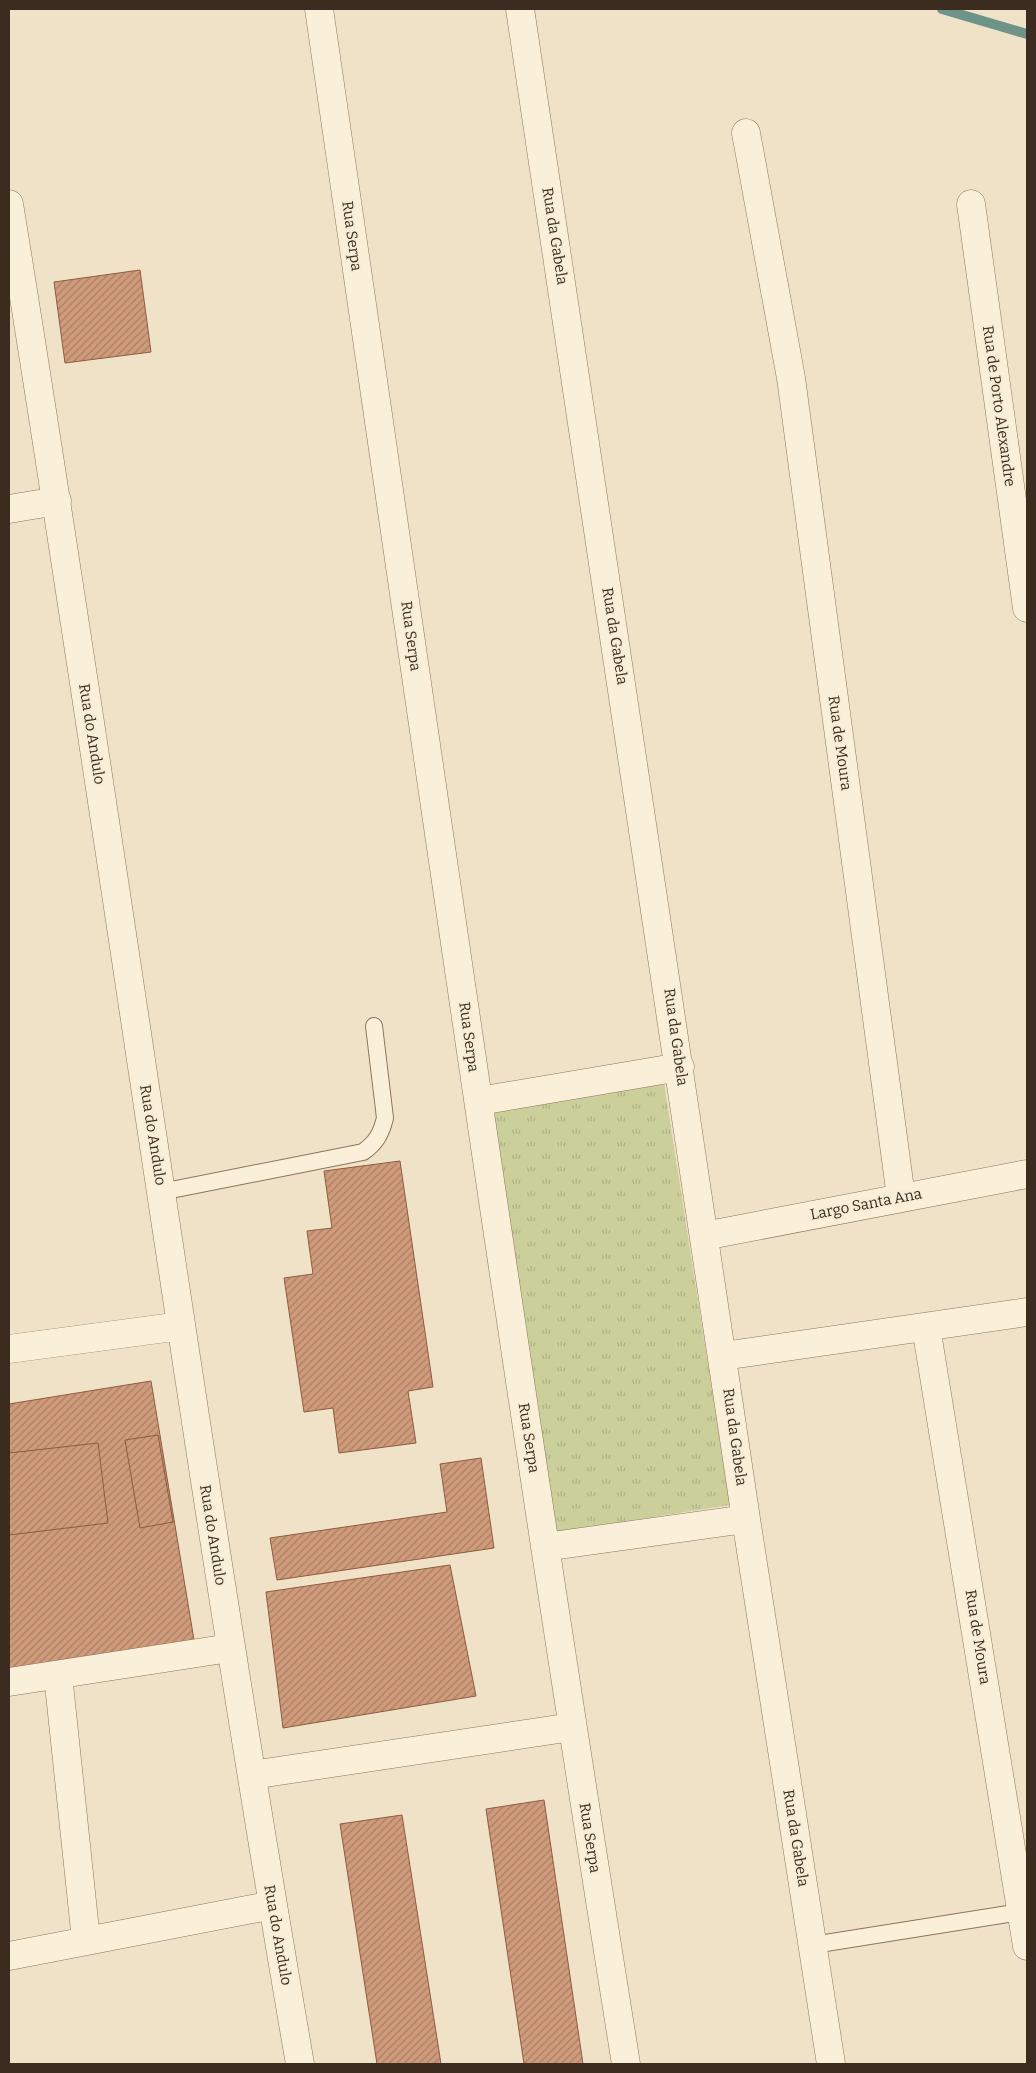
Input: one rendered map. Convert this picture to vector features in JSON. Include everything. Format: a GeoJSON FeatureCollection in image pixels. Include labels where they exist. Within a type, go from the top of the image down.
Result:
{"type":"FeatureCollection","features":[{"type":"Feature","properties":{"kind":"street","name":"Rua Serpa"},"geometry":{"type":"LineString","coordinates":[[319,9],[572,1727],[626,2064]]}},
{"type":"Feature","properties":{"kind":"street","name":"Rua da Gabela"},"geometry":{"type":"LineString","coordinates":[[520,9],[680,1067],[746,1519],[831,2064]]}},
{"type":"Feature","properties":{"kind":"street","name":"Rua de Moura"},"geometry":{"type":"LineString","coordinates":[[746,133],[792,388],[901,1197]]}},
{"type":"Feature","properties":{"kind":"street","name":"Rua do Andulo"},"geometry":{"type":"LineString","coordinates":[[9,204],[57,501],[230,1648],[300,2064]]}},
{"type":"Feature","properties":{"kind":"street","name":"Rua de Porto Alexandre"},"geometry":{"type":"LineString","coordinates":[[972,204],[1027,608]]}},
{"type":"Feature","properties":{"kind":"street"},"geometry":{"type":"LineString","coordinates":[[9,509],[57,501]]}},
{"type":"Feature","properties":{"kind":"street"},"geometry":{"type":"LineString","coordinates":[[479,1101],[680,1067]]}},
{"type":"Feature","properties":{"kind":"street","name":"Largo Santa Ana"},"geometry":{"type":"LineString","coordinates":[[704,1236],[1027,1174]]}},
{"type":"Feature","properties":{"kind":"street"},"geometry":{"type":"LineString","coordinates":[[723,1356],[1027,1312]]}},
{"type":"Feature","properties":{"kind":"street"},"geometry":{"type":"LineString","coordinates":[[9,1349],[181,1326]]}},
{"type":"Feature","properties":{"kind":"street","name":"Rua de Moura"},"geometry":{"type":"LineString","coordinates":[[926,1328],[1025,1912],[1027,1946]]}},
{"type":"Feature","properties":{"kind":"street"},"geometry":{"type":"LineString","coordinates":[[545,1546],[746,1519]]}},
{"type":"Feature","properties":{"kind":"street"},"geometry":{"type":"LineString","coordinates":[[9,1682],[230,1648]]}},
{"type":"Feature","properties":{"kind":"street"},"geometry":{"type":"LineString","coordinates":[[58,1675],[86,1940]]}},
{"type":"Feature","properties":{"kind":"street"},"geometry":{"type":"LineString","coordinates":[[252,1775],[572,1727]]}},
{"type":"Feature","properties":{"kind":"street"},"geometry":{"type":"LineString","coordinates":[[9,1956],[273,1905]]}},
{"type":"Feature","properties":{"kind":"lane"},"geometry":{"type":"LineString","coordinates":[[161,1192],[364,1152],[374,1144],[382,1132],[385,1118],[374,1026]]}},
{"type":"Feature","properties":{"kind":"lane"},"geometry":{"type":"LineString","coordinates":[[813,1945],[1025,1912]]}},
{"type":"Feature","properties":{"kind":"green space"},"geometry":{"type":"Polygon","coordinates":[[[664,1083],[730,1505],[557,1532],[490,1109],[664,1083]]]}},
{"type":"Feature","properties":{"kind":"building"},"geometry":{"type":"Polygon","coordinates":[[[140,270],[151,352],[65,363],[54,282],[140,270]]]}},
{"type":"Feature","properties":{"kind":"building"},"geometry":{"type":"Polygon","coordinates":[[[400,1161],[433,1387],[408,1391],[416,1443],[339,1453],[333,1408],[304,1412],[284,1278],[313,1274],[307,1231],[332,1228],[324,1171],[400,1161]]]}},
{"type":"Feature","properties":{"kind":"building"},"geometry":{"type":"Polygon","coordinates":[[[151,1381],[195,1646],[9,1676],[9,1404],[151,1381]]]}},
{"type":"Feature","properties":{"kind":"building"},"geometry":{"type":"Polygon","coordinates":[[[158,1435],[173,1522],[140,1528],[125,1440],[158,1435]]]}},
{"type":"Feature","properties":{"kind":"building"},"geometry":{"type":"Polygon","coordinates":[[[98,1443],[108,1523],[9,1535],[9,1453],[98,1443]]]}},
{"type":"Feature","properties":{"kind":"building"},"geometry":{"type":"Polygon","coordinates":[[[481,1458],[494,1548],[277,1580],[270,1538],[447,1512],[440,1464],[481,1458]]]}},
{"type":"Feature","properties":{"kind":"building"},"geometry":{"type":"Polygon","coordinates":[[[450,1565],[476,1696],[283,1728],[266,1592],[450,1565]]]}},
{"type":"Feature","properties":{"kind":"building"},"geometry":{"type":"Polygon","coordinates":[[[544,1800],[583,2064],[524,2064],[486,1809],[544,1800]]]}},
{"type":"Feature","properties":{"kind":"building"},"geometry":{"type":"Polygon","coordinates":[[[402,1815],[441,2064],[377,2064],[340,1824],[402,1815]]]}},
{"type":"Feature","properties":{"kind":"waterway"},"geometry":{"type":"LineString","coordinates":[[942,9],[1027,34]]}}]}
